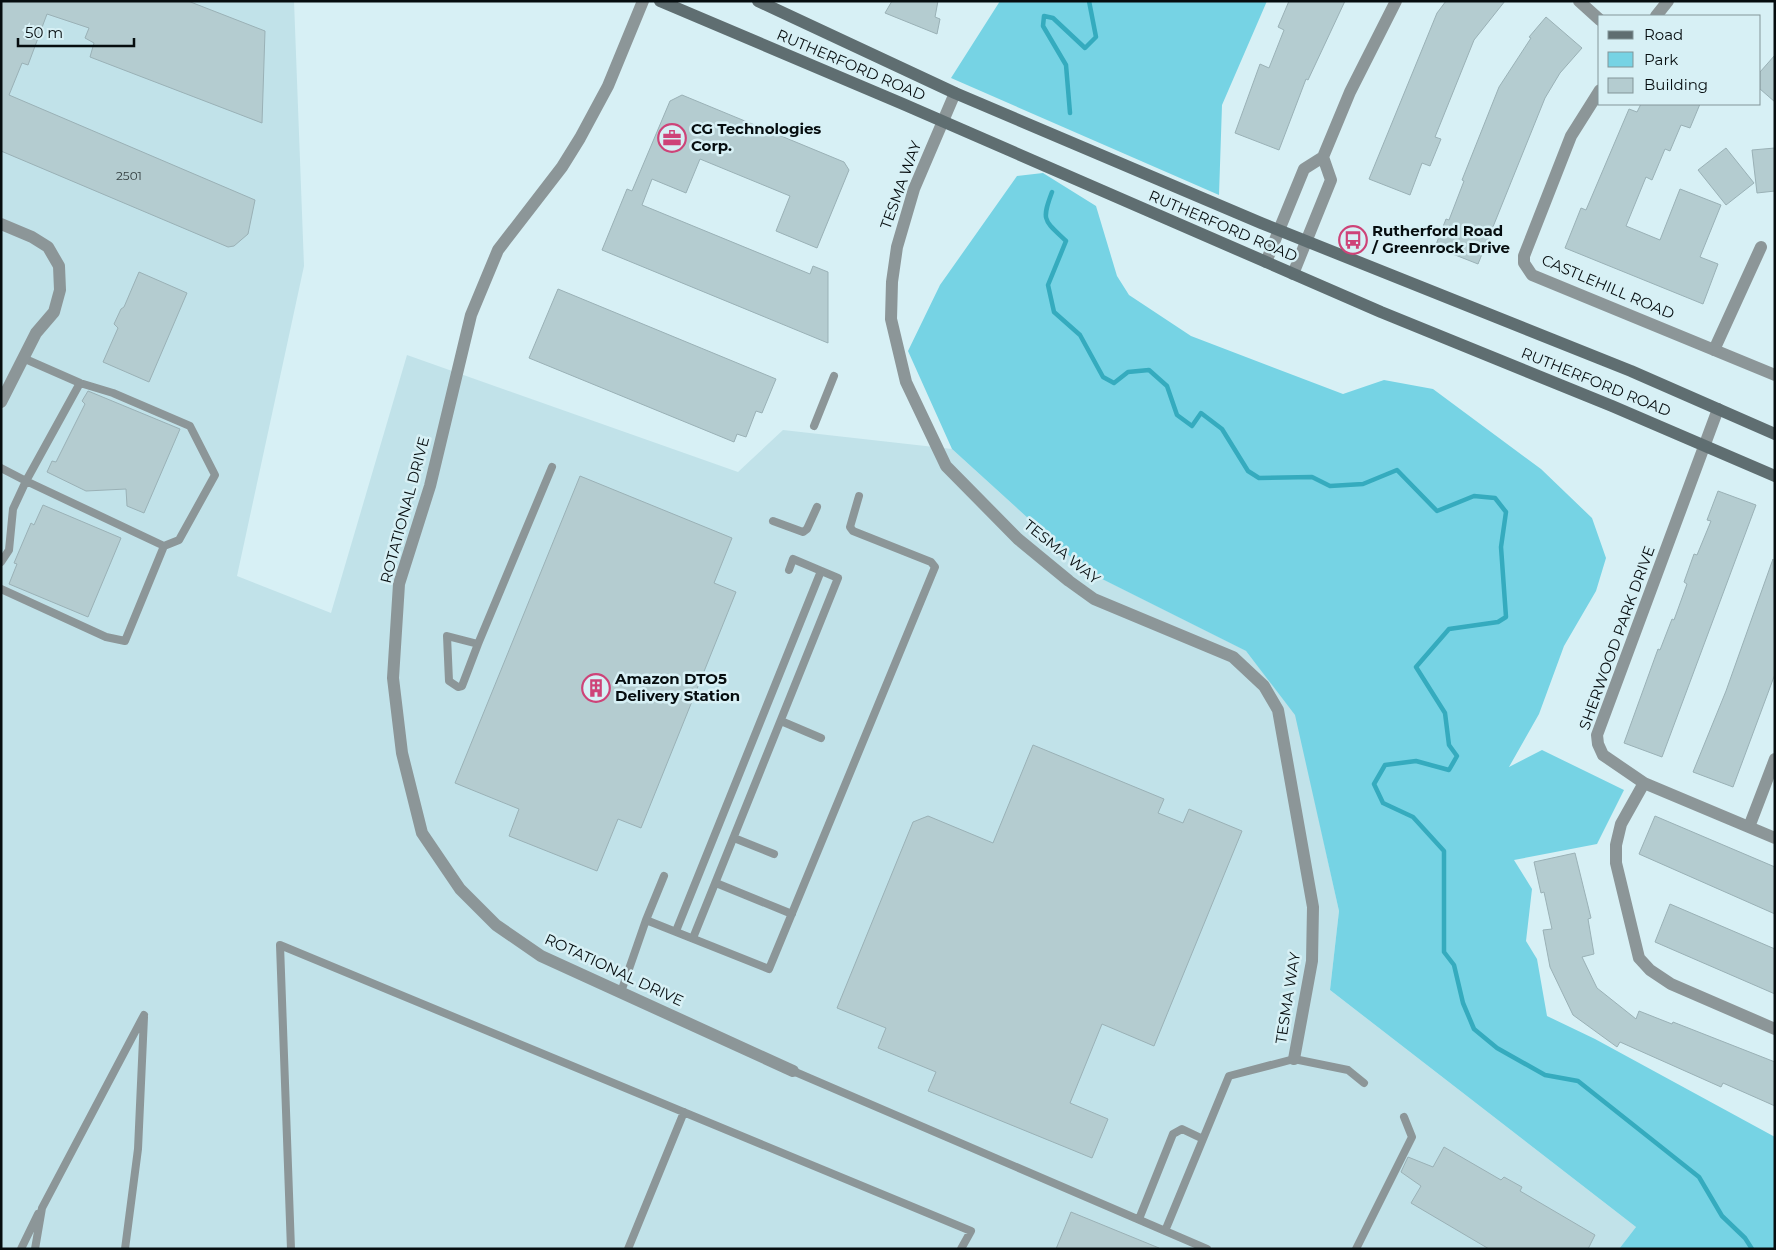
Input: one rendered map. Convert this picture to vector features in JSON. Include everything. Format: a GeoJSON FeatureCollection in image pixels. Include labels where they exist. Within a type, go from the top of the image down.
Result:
{"type":"FeatureCollection","features":[{"type":"Feature","properties":{"kind":"main road","name":"RUTHERFORD ROAD"},"geometry":{"type":"LineString","coordinates":[[660,1],[1293,274],[1775,476]]}},
{"type":"Feature","properties":{"kind":"main road","name":"RUTHERFORD ROAD"},"geometry":{"type":"LineString","coordinates":[[758,1],[955,93],[1279,230],[1631,371],[1775,434]]}},
{"type":"Feature","properties":{"kind":"street","name":"ROTATIONAL DRIVE"},"geometry":{"type":"LineString","coordinates":[[643,1],[608,86],[580,138],[562,167],[498,250],[471,315],[430,486],[399,584],[393,678],[402,753],[422,834],[460,889],[496,925],[542,956],[793,1071]]}},
{"type":"Feature","properties":{"kind":"street"},"geometry":{"type":"LineString","coordinates":[[1266,262],[1304,169],[1323,157],[1350,92],[1396,1]]}},
{"type":"Feature","properties":{"kind":"street"},"geometry":{"type":"LineString","coordinates":[[1579,1],[1598,18]]}},
{"type":"Feature","properties":{"kind":"street"},"geometry":{"type":"LineString","coordinates":[[1657,15],[1668,1]]}},
{"type":"Feature","properties":{"kind":"street","name":"TESMA WAY"},"geometry":{"type":"LineString","coordinates":[[955,93],[914,189],[897,247],[892,282],[891,319],[906,382],[946,466],[1018,539],[1094,599],[1233,657],[1264,686],[1278,710],[1313,907],[1312,961],[1294,1060]]}},
{"type":"Feature","properties":{"kind":"street","name":"CASTLEHILL ROAD"},"geometry":{"type":"LineString","coordinates":[[1598,93],[1571,136],[1524,256],[1524,263],[1532,275],[1775,375]]}},
{"type":"Feature","properties":{"kind":"street"},"geometry":{"type":"LineString","coordinates":[[1293,274],[1332,180],[1323,157]]}},
{"type":"Feature","properties":{"kind":"street"},"geometry":{"type":"LineString","coordinates":[[1,224],[32,237],[48,247],[59,266],[60,290],[54,312],[36,333],[1,402]]}},
{"type":"Feature","properties":{"kind":"street"},"geometry":{"type":"LineString","coordinates":[[1714,350],[1761,247]]}},
{"type":"Feature","properties":{"kind":"street","name":"SHERWOOD PARK DRIVE"},"geometry":{"type":"LineString","coordinates":[[1718,409],[1596,735],[1603,756],[1644,783],[1775,838]]}},
{"type":"Feature","properties":{"kind":"street"},"geometry":{"type":"LineString","coordinates":[[1749,826],[1775,759]]}},
{"type":"Feature","properties":{"kind":"street"},"geometry":{"type":"LineString","coordinates":[[1644,783],[1621,824],[1616,845],[1616,863],[1639,958],[1650,970],[1671,984],[1775,1029]]}},
{"type":"Feature","properties":{"kind":"lane"},"geometry":{"type":"LineString","coordinates":[[1,588],[106,637],[125,641],[164,546],[179,540],[215,474],[190,426],[113,393],[80,383],[24,358]]}},
{"type":"Feature","properties":{"kind":"lane"},"geometry":{"type":"LineString","coordinates":[[814,426],[834,376]]}},
{"type":"Feature","properties":{"kind":"lane"},"geometry":{"type":"LineString","coordinates":[[1,562],[9,550],[13,509],[26,481],[80,383]]}},
{"type":"Feature","properties":{"kind":"lane"},"geometry":{"type":"LineString","coordinates":[[478,644],[447,636],[449,681],[458,688],[462,686],[552,467]]}},
{"type":"Feature","properties":{"kind":"lane"},"geometry":{"type":"LineString","coordinates":[[1,468],[164,546]]}},
{"type":"Feature","properties":{"kind":"lane"},"geometry":{"type":"LineString","coordinates":[[646,920],[769,969],[934,568],[931,562],[853,531],[850,527],[858,496]]}},
{"type":"Feature","properties":{"kind":"lane"},"geometry":{"type":"LineString","coordinates":[[773,521],[803,532],[807,529],[817,507]]}},
{"type":"Feature","properties":{"kind":"lane"},"geometry":{"type":"LineString","coordinates":[[693,938],[838,578],[793,559],[788,570]]}},
{"type":"Feature","properties":{"kind":"lane"},"geometry":{"type":"LineString","coordinates":[[676,932],[821,571]]}},
{"type":"Feature","properties":{"kind":"lane"},"geometry":{"type":"LineString","coordinates":[[781,721],[821,738]]}},
{"type":"Feature","properties":{"kind":"lane"},"geometry":{"type":"LineString","coordinates":[[734,838],[774,854]]}},
{"type":"Feature","properties":{"kind":"lane"},"geometry":{"type":"LineString","coordinates":[[621,992],[646,920],[664,876]]}},
{"type":"Feature","properties":{"kind":"lane"},"geometry":{"type":"LineString","coordinates":[[716,883],[792,914]]}},
{"type":"Feature","properties":{"kind":"lane"},"geometry":{"type":"LineString","coordinates":[[291,1249],[280,945],[971,1231],[961,1249]]}},
{"type":"Feature","properties":{"kind":"lane"},"geometry":{"type":"LineString","coordinates":[[21,1249],[144,1015],[138,1149],[125,1249]]}},
{"type":"Feature","properties":{"kind":"lane"},"geometry":{"type":"LineString","coordinates":[[1166,1231],[1228,1076],[1294,1060],[1348,1070],[1364,1083]]}},
{"type":"Feature","properties":{"kind":"lane"},"geometry":{"type":"LineString","coordinates":[[793,1071],[1207,1249]]}},
{"type":"Feature","properties":{"kind":"lane"},"geometry":{"type":"LineString","coordinates":[[628,1249],[684,1112]]}},
{"type":"Feature","properties":{"kind":"lane"},"geometry":{"type":"LineString","coordinates":[[1356,1249],[1412,1137],[1404,1117]]}},
{"type":"Feature","properties":{"kind":"lane"},"geometry":{"type":"LineString","coordinates":[[1139,1219],[1173,1134],[1182,1129],[1203,1138]]}},
{"type":"Feature","properties":{"kind":"lane"},"geometry":{"type":"LineString","coordinates":[[35,1249],[42,1208]]}},
{"type":"Feature","properties":{"kind":"shaded area"},"geometry":{"type":"Polygon","coordinates":[[[1,1],[294,1],[304,266],[237,576],[331,613],[407,355],[738,472],[783,430],[952,449],[1086,571],[1246,651],[1296,715],[1339,911],[1330,990],[1636,1227],[1619,1249],[1,1249],[1,1]]]}},
{"type":"Feature","properties":{"kind":"green space"},"geometry":{"type":"Polygon","coordinates":[[[1000,1],[1267,1],[1222,105],[1219,195],[951,78],[1000,1]]]}},
{"type":"Feature","properties":{"kind":"green space"},"geometry":{"type":"Polygon","coordinates":[[[1043,173],[1096,206],[1117,276],[1129,295],[1191,336],[1343,394],[1384,380],[1433,389],[1541,469],[1592,518],[1606,558],[1596,591],[1564,646],[1539,714],[1509,767],[1542,750],[1624,790],[1597,844],[1514,860],[1532,889],[1526,941],[1537,959],[1547,1016],[1595,1039],[1775,1137],[1775,1249],[1619,1249],[1636,1227],[1330,990],[1339,911],[1295,715],[1246,651],[1086,571],[952,449],[908,351],[940,285],[1017,176],[1043,173]]]}},
{"type":"Feature","properties":{"kind":"building"},"geometry":{"type":"Polygon","coordinates":[[[1,1],[188,1],[265,31],[262,123],[90,57],[94,43],[85,38],[89,28],[47,14],[28,65],[22,63],[9,95],[255,200],[248,234],[234,246],[228,247],[1,151],[1,1]]]}},
{"type":"Feature","properties":{"kind":"building"},"geometry":{"type":"Polygon","coordinates":[[[892,1],[938,1],[935,17],[940,19],[937,34],[885,13],[892,1]]]}},
{"type":"Feature","properties":{"kind":"building"},"geometry":{"type":"Polygon","coordinates":[[[1289,1],[1345,1],[1308,80],[1306,79],[1279,150],[1235,133],[1260,64],[1269,68],[1284,30],[1278,27],[1289,1]]]}},
{"type":"Feature","properties":{"kind":"building"},"geometry":{"type":"Polygon","coordinates":[[[1446,1],[1505,1],[1474,40],[1435,137],[1441,139],[1430,166],[1422,163],[1410,195],[1369,179],[1437,13],[1446,1]]]}},
{"type":"Feature","properties":{"kind":"building"},"geometry":{"type":"Polygon","coordinates":[[[1546,17],[1582,48],[1560,73],[1545,98],[1478,264],[1435,247],[1446,219],[1449,220],[1464,181],[1462,180],[1499,87],[1531,38],[1529,37],[1546,17]]]}},
{"type":"Feature","properties":{"kind":"building"},"geometry":{"type":"Polygon","coordinates":[[[1775,55],[1775,102],[1761,90],[1761,71],[1775,55]]]}},
{"type":"Feature","properties":{"kind":"building"},"geometry":{"type":"Polygon","coordinates":[[[682,95],[844,162],[849,170],[817,248],[776,231],[790,196],[700,159],[686,193],[652,179],[642,205],[810,274],[813,266],[828,272],[828,343],[602,250],[627,189],[632,191],[670,101],[682,95]]]}},
{"type":"Feature","properties":{"kind":"building"},"geometry":{"type":"Polygon","coordinates":[[[1640,105],[1700,105],[1690,128],[1681,125],[1670,151],[1665,149],[1652,180],[1646,177],[1626,226],[1660,240],[1680,189],[1721,205],[1700,257],[1718,264],[1703,304],[1565,248],[1581,208],[1586,210],[1629,109],[1637,112],[1640,105]]]}},
{"type":"Feature","properties":{"kind":"building"},"geometry":{"type":"Polygon","coordinates":[[[1726,148],[1754,183],[1726,205],[1698,170],[1726,148]]]}},
{"type":"Feature","properties":{"kind":"building"},"geometry":{"type":"Polygon","coordinates":[[[1775,148],[1775,191],[1757,193],[1752,150],[1775,148]]]}},
{"type":"Feature","properties":{"kind":"building"},"geometry":{"type":"Polygon","coordinates":[[[139,272],[187,293],[149,382],[103,362],[118,328],[114,324],[121,309],[124,307],[139,272]]]}},
{"type":"Feature","properties":{"kind":"building"},"geometry":{"type":"Polygon","coordinates":[[[558,289],[776,379],[762,413],[756,411],[746,437],[737,434],[734,442],[529,358],[558,289]]]}},
{"type":"Feature","properties":{"kind":"building"},"geometry":{"type":"Polygon","coordinates":[[[88,391],[180,429],[144,513],[127,506],[126,489],[86,491],[47,472],[52,461],[56,462],[85,404],[82,401],[88,391]]]}},
{"type":"Feature","properties":{"kind":"building","name":"Amazon DTO5 Delivery Station"},"geometry":{"type":"Polygon","coordinates":[[[580,476],[732,538],[714,583],[736,592],[641,828],[618,819],[597,871],[509,836],[519,809],[455,783],[580,476]]]}},
{"type":"Feature","properties":{"kind":"building"},"geometry":{"type":"Polygon","coordinates":[[[1718,491],[1756,505],[1662,757],[1624,743],[1658,649],[1660,650],[1672,619],[1674,620],[1687,584],[1684,582],[1694,554],[1697,555],[1711,521],[1707,520],[1718,491]]]}},
{"type":"Feature","properties":{"kind":"building"},"geometry":{"type":"Polygon","coordinates":[[[43,505],[121,538],[88,617],[9,584],[17,564],[14,563],[31,523],[34,525],[43,505]]]}},
{"type":"Feature","properties":{"kind":"building"},"geometry":{"type":"Polygon","coordinates":[[[1773,559],[1775,674],[1733,787],[1693,772],[1726,691],[1773,559]]]}},
{"type":"Feature","properties":{"kind":"building"},"geometry":{"type":"Polygon","coordinates":[[[1033,745],[1164,799],[1158,813],[1183,823],[1189,809],[1242,831],[1154,1046],[1102,1024],[1070,1103],[1108,1119],[1092,1158],[928,1091],[936,1072],[878,1048],[886,1028],[837,1008],[913,822],[928,816],[993,843],[1033,745]]]}},
{"type":"Feature","properties":{"kind":"building"},"geometry":{"type":"Polygon","coordinates":[[[1655,816],[1775,867],[1775,914],[1639,854],[1655,816]]]}},
{"type":"Feature","properties":{"kind":"building"},"geometry":{"type":"Polygon","coordinates":[[[1575,853],[1591,918],[1588,919],[1594,954],[1582,957],[1597,988],[1636,1019],[1639,1011],[1672,1024],[1673,1022],[1775,1062],[1775,1106],[1723,1083],[1721,1087],[1620,1042],[1617,1047],[1573,1015],[1550,967],[1543,930],[1552,929],[1544,892],[1541,893],[1534,862],[1575,853]]]}},
{"type":"Feature","properties":{"kind":"building"},"geometry":{"type":"Polygon","coordinates":[[[1670,904],[1775,949],[1775,994],[1655,942],[1670,904]]]}},
{"type":"Feature","properties":{"kind":"building"},"geometry":{"type":"Polygon","coordinates":[[[1444,1147],[1501,1180],[1504,1177],[1522,1187],[1520,1191],[1595,1235],[1588,1249],[1489,1249],[1411,1203],[1421,1186],[1401,1172],[1408,1157],[1433,1167],[1444,1147]]]}},
{"type":"Feature","properties":{"kind":"building"},"geometry":{"type":"Polygon","coordinates":[[[1071,1212],[1159,1248],[1159,1249],[1056,1249],[1071,1212]]]}},
{"type":"Feature","properties":{"kind":"waterway"},"geometry":{"type":"LineString","coordinates":[[1070,113],[1066,65],[1043,26],[1044,16],[1053,18],[1085,48],[1096,37],[1089,1]]}},
{"type":"Feature","properties":{"kind":"waterway"},"geometry":{"type":"LineString","coordinates":[[1052,192],[1046,209],[1047,220],[1053,229],[1066,241],[1048,285],[1054,312],[1080,335],[1103,377],[1114,383],[1128,372],[1149,370],[1167,386],[1177,415],[1192,426],[1201,413],[1222,429],[1248,471],[1259,478],[1312,477],[1330,486],[1363,484],[1397,470],[1437,511],[1474,496],[1495,498],[1506,512],[1501,547],[1506,617],[1498,622],[1449,629],[1416,667],[1445,713],[1449,745],[1457,756],[1449,770],[1416,761],[1385,765],[1374,784],[1383,803],[1413,817],[1444,851],[1444,952],[1454,965],[1463,1003],[1474,1029],[1497,1048],[1545,1075],[1578,1081],[1699,1177],[1722,1216],[1745,1238],[1752,1249]]}},
{"type":"Feature","properties":{"kind":"place","name":"CG Technologies Corp."},"geometry":{"type":"Point","coordinates":[672,138]}},
{"type":"Feature","properties":{"kind":"place","name":"Rutherford Road / Greenrock Drive"},"geometry":{"type":"Point","coordinates":[1353,240]}},
{"type":"Feature","properties":{"kind":"place","name":"Amazon DTO5 Delivery Station"},"geometry":{"type":"Point","coordinates":[596,688]}}]}
